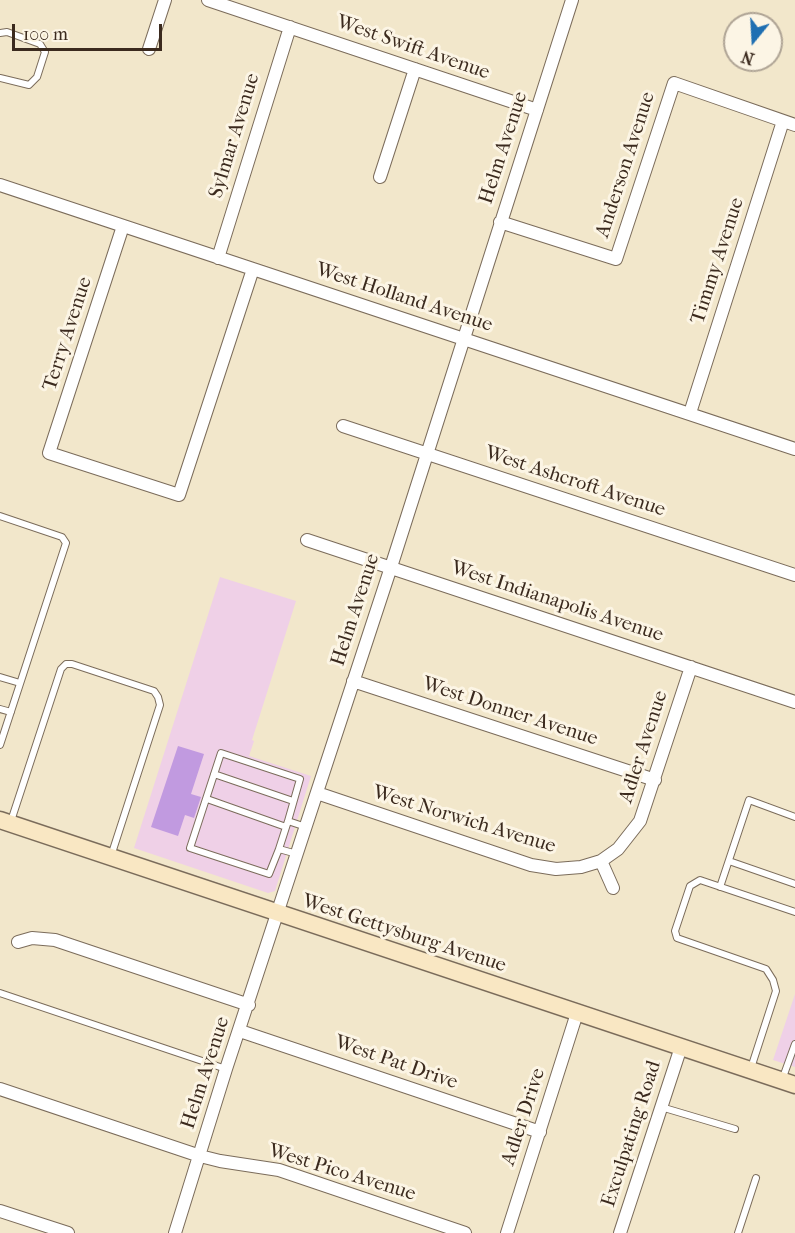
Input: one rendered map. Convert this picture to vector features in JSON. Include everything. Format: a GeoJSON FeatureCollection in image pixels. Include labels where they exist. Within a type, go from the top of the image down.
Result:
{"type":"FeatureCollection","features":[{"type":"Feature","properties":{"kind":"street"},"geometry":{"type":"LineString","coordinates":[[149,49],[165,0]]}},
{"type":"Feature","properties":{"kind":"street","name":"West Swift Avenue"},"geometry":{"type":"LineString","coordinates":[[208,0],[537,110]]}},
{"type":"Feature","properties":{"kind":"street","name":"Helm Avenue"},"geometry":{"type":"LineString","coordinates":[[175,1233],[572,0]]}},
{"type":"Feature","properties":{"kind":"street","name":"Sylmar Avenue"},"geometry":{"type":"LineString","coordinates":[[218,258],[290,27]]}},
{"type":"Feature","properties":{"kind":"street"},"geometry":{"type":"LineString","coordinates":[[380,177],[415,69]]}},
{"type":"Feature","properties":{"kind":"street","name":"Anderson Avenue"},"geometry":{"type":"LineString","coordinates":[[500,222],[616,260],[674,83],[789,123]]}},
{"type":"Feature","properties":{"kind":"street","name":"Timmy Avenue"},"geometry":{"type":"LineString","coordinates":[[690,413],[789,123]]}},
{"type":"Feature","properties":{"kind":"street","name":"West Holland Avenue"},"geometry":{"type":"LineString","coordinates":[[0,185],[795,449]]}},
{"type":"Feature","properties":{"kind":"street","name":"Terry Avenue"},"geometry":{"type":"LineString","coordinates":[[123,226],[49,453],[179,495],[253,269]]}},
{"type":"Feature","properties":{"kind":"street","name":"West Ashcroft Avenue"},"geometry":{"type":"LineString","coordinates":[[343,426],[795,575]]}},
{"type":"Feature","properties":{"kind":"street","name":"West Indianapolis Avenue"},"geometry":{"type":"LineString","coordinates":[[307,540],[795,702]]}},
{"type":"Feature","properties":{"kind":"street","name":"Adler Avenue"},"geometry":{"type":"LineString","coordinates":[[601,861],[618,849],[640,821],[691,667]]}},
{"type":"Feature","properties":{"kind":"street","name":"West Donner Avenue"},"geometry":{"type":"LineString","coordinates":[[353,681],[655,780]]}},
{"type":"Feature","properties":{"kind":"street","name":"West Norwich Avenue"},"geometry":{"type":"LineString","coordinates":[[317,793],[531,865],[556,869],[581,867],[601,861]]}},
{"type":"Feature","properties":{"kind":"street","name":"West Gettysburg Avenue"},"geometry":{"type":"LineString","coordinates":[[5,822],[788,1083]]}},
{"type":"Feature","properties":{"kind":"street"},"geometry":{"type":"LineString","coordinates":[[601,861],[614,888]]}},
{"type":"Feature","properties":{"kind":"street"},"geometry":{"type":"LineString","coordinates":[[18,942],[32,938],[55,940],[249,1005]]}},
{"type":"Feature","properties":{"kind":"street","name":"Adler Drive"},"geometry":{"type":"LineString","coordinates":[[507,1233],[577,1013]]}},
{"type":"Feature","properties":{"kind":"street","name":"West Pat Drive"},"geometry":{"type":"LineString","coordinates":[[240,1031],[540,1132]]}},
{"type":"Feature","properties":{"kind":"street","name":"Exculpating Road"},"geometry":{"type":"LineString","coordinates":[[620,1233],[681,1047]]}},
{"type":"Feature","properties":{"kind":"street","name":"West Pico Avenue"},"geometry":{"type":"LineString","coordinates":[[0,1089],[200,1156],[279,1170],[465,1233]]}},
{"type":"Feature","properties":{"kind":"street"},"geometry":{"type":"LineString","coordinates":[[0,1211],[68,1233]]}},
{"type":"Feature","properties":{"kind":"lane"},"geometry":{"type":"LineString","coordinates":[[0,33],[7,32],[40,44],[45,52],[37,77],[29,85],[0,78]]}},
{"type":"Feature","properties":{"kind":"lane"},"geometry":{"type":"LineString","coordinates":[[0,516],[62,537],[66,543],[0,745]]}},
{"type":"Feature","properties":{"kind":"lane"},"geometry":{"type":"LineString","coordinates":[[5,822],[61,669],[66,664],[72,664],[154,692],[160,705],[111,857]]}},
{"type":"Feature","properties":{"kind":"lane"},"geometry":{"type":"LineString","coordinates":[[0,677],[20,683]]}},
{"type":"Feature","properties":{"kind":"lane"},"geometry":{"type":"LineString","coordinates":[[0,709],[11,712]]}},
{"type":"Feature","properties":{"kind":"lane"},"geometry":{"type":"LineString","coordinates":[[221,753],[300,779],[269,874],[190,848],[214,774],[221,753]]}},
{"type":"Feature","properties":{"kind":"lane"},"geometry":{"type":"LineString","coordinates":[[214,774],[293,801]]}},
{"type":"Feature","properties":{"kind":"lane"},"geometry":{"type":"LineString","coordinates":[[207,800],[287,824],[306,827]]}},
{"type":"Feature","properties":{"kind":"lane"},"geometry":{"type":"LineString","coordinates":[[720,887],[748,800],[795,817]]}},
{"type":"Feature","properties":{"kind":"lane"},"geometry":{"type":"LineString","coordinates":[[279,849],[297,854]]}},
{"type":"Feature","properties":{"kind":"lane"},"geometry":{"type":"LineString","coordinates":[[729,861],[795,884]]}},
{"type":"Feature","properties":{"kind":"lane"},"geometry":{"type":"LineString","coordinates":[[750,1070],[776,991],[774,980],[766,969],[677,938],[675,931],[690,886],[700,880],[795,912]]}},
{"type":"Feature","properties":{"kind":"lane"},"geometry":{"type":"LineString","coordinates":[[0,993],[226,1069]]}},
{"type":"Feature","properties":{"kind":"lane"},"geometry":{"type":"LineString","coordinates":[[788,1083],[795,1044]]}},
{"type":"Feature","properties":{"kind":"lane"},"geometry":{"type":"LineString","coordinates":[[661,1107],[735,1129]]}},
{"type":"Feature","properties":{"kind":"lane"},"geometry":{"type":"LineString","coordinates":[[738,1233],[756,1178]]}},
{"type":"Feature","properties":{"kind":"shaded area"},"geometry":{"type":"Polygon","coordinates":[[[220,577],[296,601],[249,756],[311,776],[275,891],[268,893],[134,848],[220,577]]]}},
{"type":"Feature","properties":{"kind":"shaded area"},"geometry":{"type":"Polygon","coordinates":[[[795,994],[795,1067],[773,1060],[795,994]]]}},
{"type":"Feature","properties":{"kind":"building"},"geometry":{"type":"Polygon","coordinates":[[[178,746],[204,754],[191,794],[201,797],[194,818],[185,815],[178,836],[151,827],[178,746]]]}}]}
